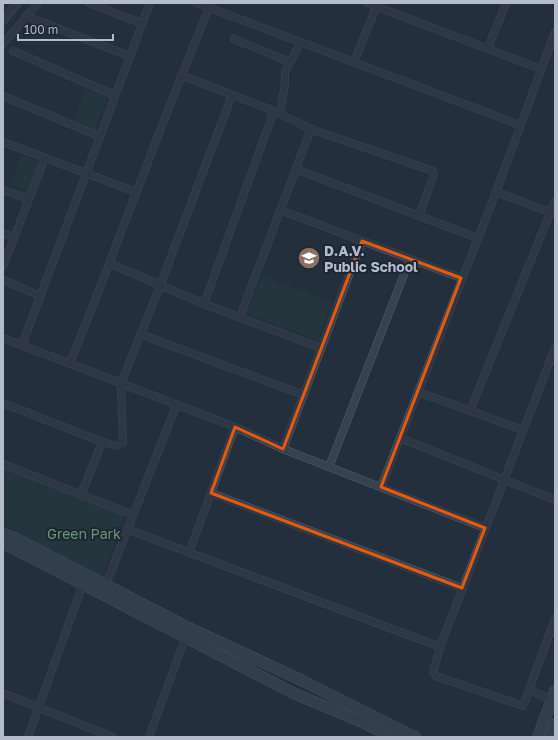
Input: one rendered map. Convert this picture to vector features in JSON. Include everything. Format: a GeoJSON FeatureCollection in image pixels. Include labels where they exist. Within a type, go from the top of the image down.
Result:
{"type":"FeatureCollection","features":[{"type":"Feature","properties":{"kind":"street"},"geometry":{"type":"LineString","coordinates":[[3,20],[17,3]]}},
{"type":"Feature","properties":{"kind":"street"},"geometry":{"type":"LineString","coordinates":[[3,44],[38,3]]}},
{"type":"Feature","properties":{"kind":"street"},"geometry":{"type":"LineString","coordinates":[[89,3],[141,23]]}},
{"type":"Feature","properties":{"kind":"street"},"geometry":{"type":"LineString","coordinates":[[22,345],[114,95],[150,3]]}},
{"type":"Feature","properties":{"kind":"street"},"geometry":{"type":"LineString","coordinates":[[197,3],[520,125]]}},
{"type":"Feature","properties":{"kind":"street"},"geometry":{"type":"LineString","coordinates":[[367,3],[378,5],[541,69]]}},
{"type":"Feature","properties":{"kind":"street"},"geometry":{"type":"LineString","coordinates":[[488,48],[506,3]]}},
{"type":"Feature","properties":{"kind":"street"},"geometry":{"type":"LineString","coordinates":[[354,62],[378,5]]}},
{"type":"Feature","properties":{"kind":"street"},"geometry":{"type":"LineString","coordinates":[[70,363],[111,264],[136,192],[181,75],[209,8]]}},
{"type":"Feature","properties":{"kind":"street"},"geometry":{"type":"LineString","coordinates":[[26,16],[129,56]]}},
{"type":"Feature","properties":{"kind":"street"},"geometry":{"type":"LineString","coordinates":[[381,487],[461,278],[496,192],[555,32]]}},
{"type":"Feature","properties":{"kind":"street"},"geometry":{"type":"LineString","coordinates":[[234,39],[290,62]]}},
{"type":"Feature","properties":{"kind":"street"},"geometry":{"type":"LineString","coordinates":[[204,304],[277,113],[285,84],[285,71],[301,42]]}},
{"type":"Feature","properties":{"kind":"street"},"geometry":{"type":"LineString","coordinates":[[12,51],[114,95]]}},
{"type":"Feature","properties":{"kind":"street"},"geometry":{"type":"LineString","coordinates":[[181,75],[277,113],[311,129],[433,171],[434,174],[419,216]]}},
{"type":"Feature","properties":{"kind":"street"},"geometry":{"type":"LineString","coordinates":[[3,403],[102,442],[118,446],[123,444],[121,383],[160,286],[232,95]]}},
{"type":"Feature","properties":{"kind":"street"},"geometry":{"type":"LineString","coordinates":[[3,96],[99,136]]}},
{"type":"Feature","properties":{"kind":"street"},"geometry":{"type":"LineString","coordinates":[[240,317],[311,129]]}},
{"type":"Feature","properties":{"kind":"street"},"geometry":{"type":"LineString","coordinates":[[3,142],[136,192]]}},
{"type":"Feature","properties":{"kind":"street"},"geometry":{"type":"LineString","coordinates":[[3,266],[45,158]]}},
{"type":"Feature","properties":{"kind":"street"},"geometry":{"type":"LineString","coordinates":[[296,169],[477,238]]}},
{"type":"Feature","properties":{"kind":"street"},"geometry":{"type":"LineString","coordinates":[[3,190],[29,199]]}},
{"type":"Feature","properties":{"kind":"street"},"geometry":{"type":"LineString","coordinates":[[496,192],[553,213]]}},
{"type":"Feature","properties":{"kind":"street"},"geometry":{"type":"LineString","coordinates":[[470,411],[553,213],[555,201]]}},
{"type":"Feature","properties":{"kind":"street"},"geometry":{"type":"LineString","coordinates":[[280,210],[461,278]]}},
{"type":"Feature","properties":{"kind":"street"},"geometry":{"type":"LineString","coordinates":[[3,233],[13,237]]}},
{"type":"Feature","properties":{"kind":"street"},"geometry":{"type":"LineString","coordinates":[[283,448],[362,241]]}},
{"type":"Feature","properties":{"kind":"street"},"geometry":{"type":"LineString","coordinates":[[330,467],[410,259]]}},
{"type":"Feature","properties":{"kind":"street"},"geometry":{"type":"LineString","coordinates":[[111,264],[204,304],[321,348]]}},
{"type":"Feature","properties":{"kind":"street"},"geometry":{"type":"LineString","coordinates":[[3,280],[40,296]]}},
{"type":"Feature","properties":{"kind":"street"},"geometry":{"type":"LineString","coordinates":[[140,334],[304,395]]}},
{"type":"Feature","properties":{"kind":"street"},"geometry":{"type":"LineString","coordinates":[[3,338],[177,404],[330,467],[485,528]]}},
{"type":"Feature","properties":{"kind":"street"},"geometry":{"type":"LineString","coordinates":[[555,348],[462,588],[432,672],[436,676],[522,706],[524,705],[530,690],[555,619]]}},
{"type":"Feature","properties":{"kind":"street"},"geometry":{"type":"LineString","coordinates":[[418,392],[523,430]]}},
{"type":"Feature","properties":{"kind":"street"},"geometry":{"type":"LineString","coordinates":[[106,584],[177,404]]}},
{"type":"Feature","properties":{"kind":"street"},"geometry":{"type":"LineString","coordinates":[[190,553],[235,427]]}},
{"type":"Feature","properties":{"kind":"street"},"geometry":{"type":"LineString","coordinates":[[400,438],[555,500]]}},
{"type":"Feature","properties":{"kind":"street"},"geometry":{"type":"LineString","coordinates":[[81,495],[102,442]]}},
{"type":"Feature","properties":{"kind":"street"},"geometry":{"type":"LineString","coordinates":[[3,464],[133,515]]}},
{"type":"Feature","properties":{"kind":"street"},"geometry":{"type":"LineString","coordinates":[[211,493],[462,588]]}},
{"type":"Feature","properties":{"kind":"street"},"geometry":{"type":"LineString","coordinates":[[127,529],[440,647]]}},
{"type":"Feature","properties":{"kind":"street"},"geometry":{"type":"LineString","coordinates":[[3,534],[15,538],[106,584],[293,693],[362,722],[392,737]]}},
{"type":"Feature","properties":{"kind":"street"},"geometry":{"type":"LineString","coordinates":[[3,543],[83,584],[188,632],[303,681],[415,737]]}},
{"type":"Feature","properties":{"kind":"street"},"geometry":{"type":"LineString","coordinates":[[28,737],[83,584]]}},
{"type":"Feature","properties":{"kind":"street"},"geometry":{"type":"LineString","coordinates":[[149,737],[188,632]]}},
{"type":"Feature","properties":{"kind":"street"},"geometry":{"type":"LineString","coordinates":[[530,690],[553,695],[538,737]]}},
{"type":"Feature","properties":{"kind":"street"},"geometry":{"type":"LineString","coordinates":[[3,693],[112,737]]}},
{"type":"Feature","properties":{"kind":"street"},"geometry":{"type":"LineString","coordinates":[[550,737],[555,724]]}},
{"type":"Feature","properties":{"kind":"highlighted area"},"geometry":{"type":"Polygon","coordinates":[[[362,241],[461,278],[381,487],[485,528],[462,588],[211,493],[235,427],[283,449],[362,241]]]}},
{"type":"Feature","properties":{"kind":"green space"},"geometry":{"type":"Polygon","coordinates":[[[86,89],[108,97],[95,129],[74,120],[86,89]]]}},
{"type":"Feature","properties":{"kind":"green space"},"geometry":{"type":"Polygon","coordinates":[[[22,155],[39,162],[28,191],[10,185],[22,155]]]}},
{"type":"Feature","properties":{"kind":"green space"},"geometry":{"type":"Polygon","coordinates":[[[262,276],[332,302],[318,340],[247,313],[262,276]]]}},
{"type":"Feature","properties":{"kind":"green space","name":"Green Park"},"geometry":{"type":"Polygon","coordinates":[[[3,467],[125,515],[102,578],[3,524],[3,467]]]}},
{"type":"Feature","properties":{"kind":"waterway"},"geometry":{"type":"LineString","coordinates":[[3,26],[22,3]]}},
{"type":"Feature","properties":{"kind":"place","name":"D.A.V. Public School"},"geometry":{"type":"Point","coordinates":[309,258]}}]}
